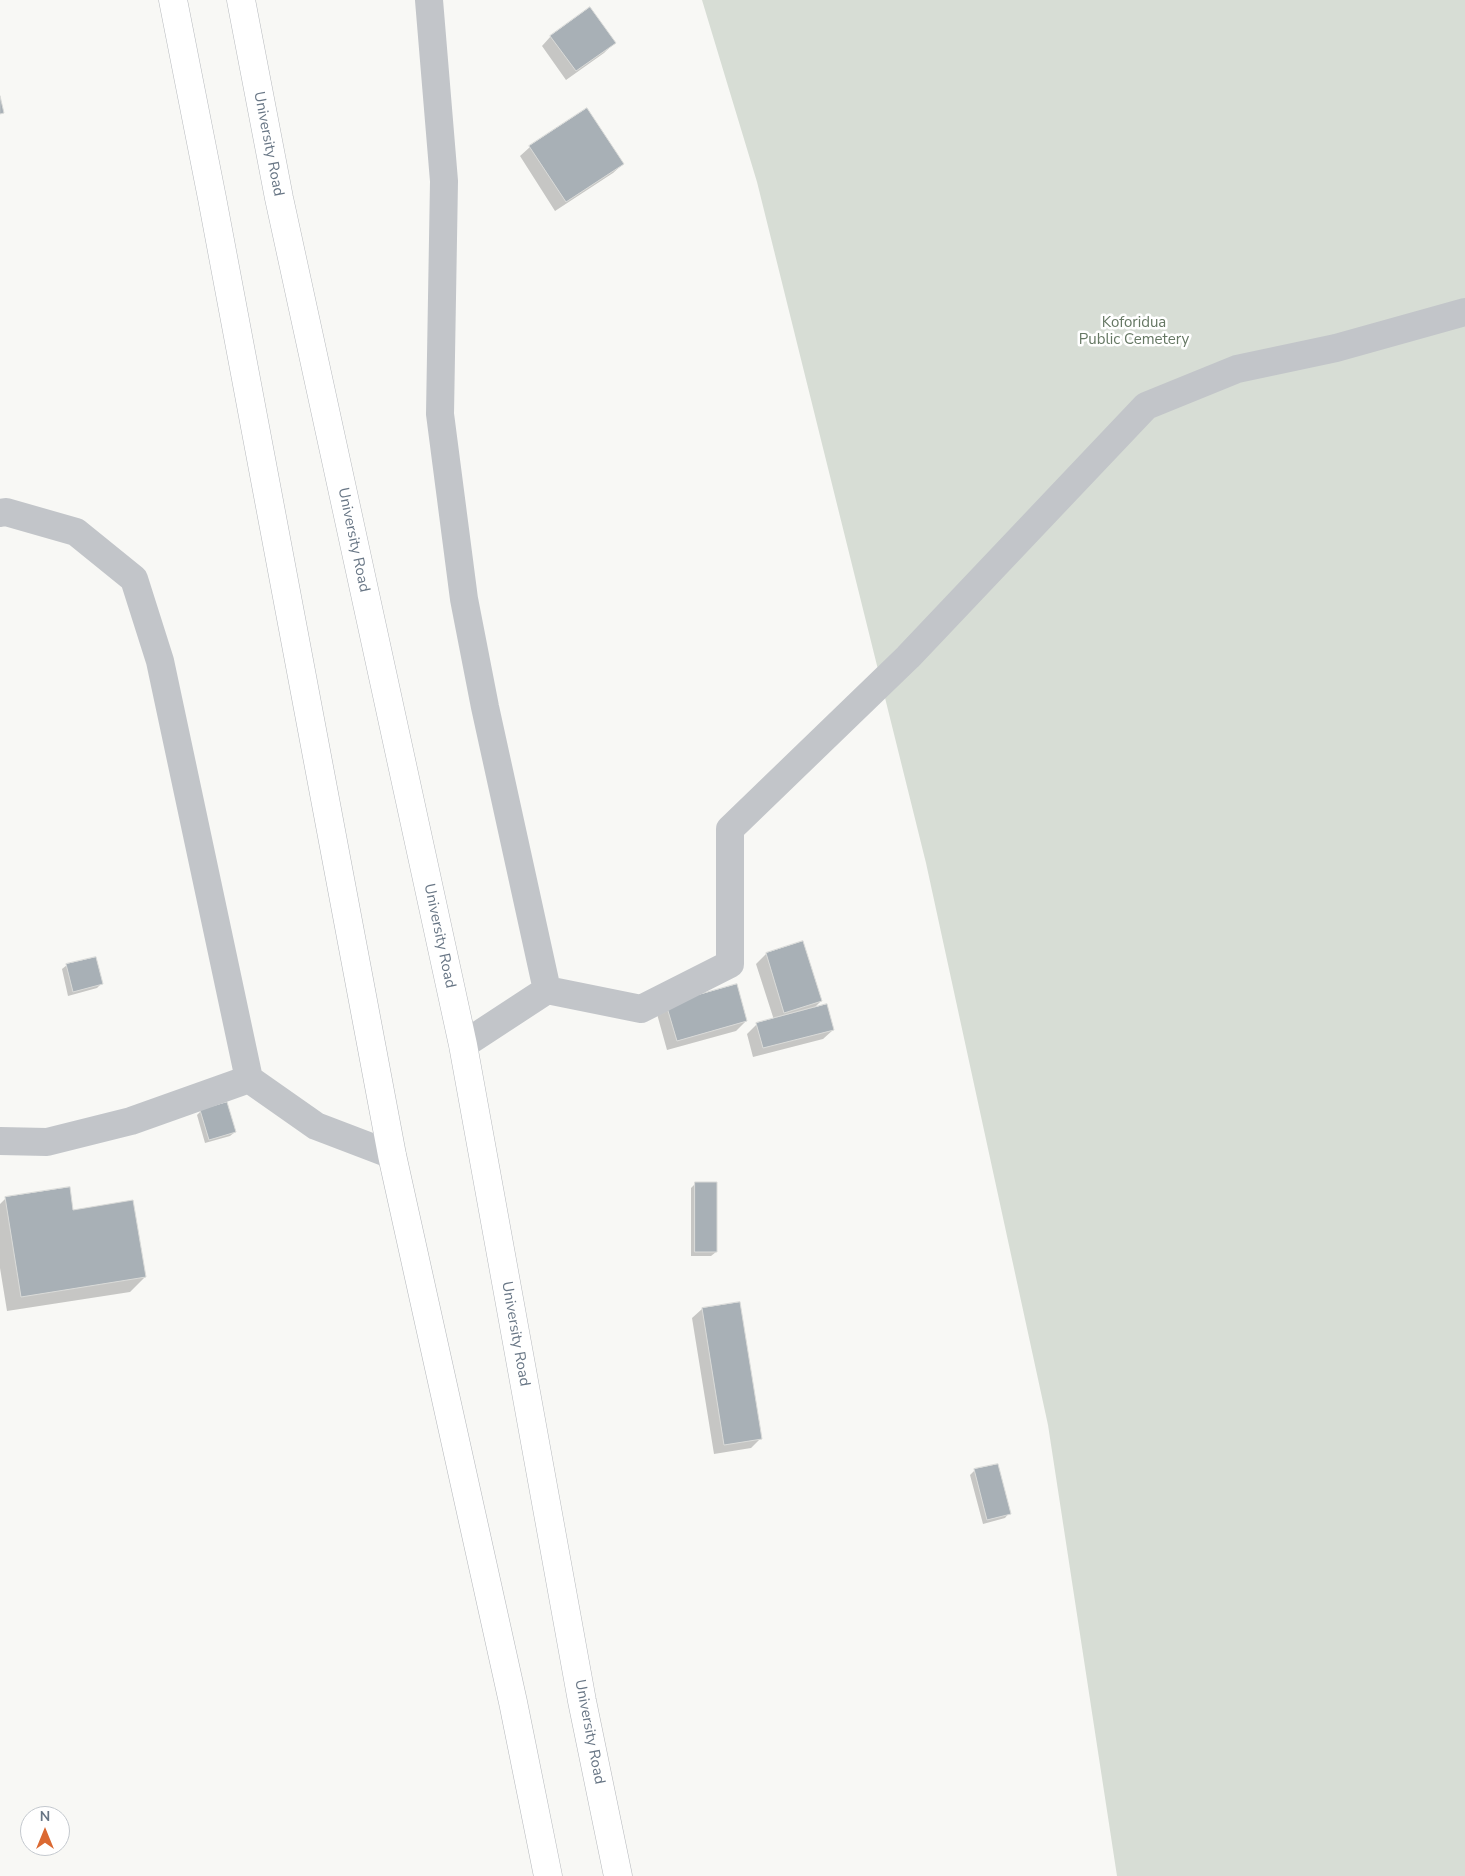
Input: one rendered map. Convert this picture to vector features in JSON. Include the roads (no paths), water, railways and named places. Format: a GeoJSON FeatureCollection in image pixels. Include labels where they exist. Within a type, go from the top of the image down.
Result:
{"type":"FeatureCollection","features":[{"type":"Feature","properties":{"kind":"highway"},"geometry":{"type":"LineString","coordinates":[[173,0],[392,1155],[513,1702],[548,1876]]}},
{"type":"Feature","properties":{"kind":"highway","name":"University Road"},"geometry":{"type":"LineString","coordinates":[[240,0],[279,198],[463,1045],[581,1691],[618,1876]]}},
{"type":"Feature","properties":{"kind":"street"},"geometry":{"type":"LineString","coordinates":[[429,0],[444,181],[440,414],[464,600],[487,717],[547,990]]}},
{"type":"Feature","properties":{"kind":"street"},"geometry":{"type":"LineString","coordinates":[[463,1045],[547,990],[641,1009],[730,964],[730,829],[908,657],[1146,406],[1237,370],[1336,348],[1465,312]]}},
{"type":"Feature","properties":{"kind":"street"},"geometry":{"type":"LineString","coordinates":[[0,513],[6,512],[76,532],[134,579],[160,661],[249,1079],[316,1126],[392,1155]]}},
{"type":"Feature","properties":{"kind":"street"},"geometry":{"type":"LineString","coordinates":[[0,1141],[47,1142],[132,1121],[249,1079]]}},
{"type":"Feature","properties":{"kind":"park label","name":"Koforidua Public Cemetery"},"geometry":{"type":"Point","coordinates":[1134,332]}}]}
